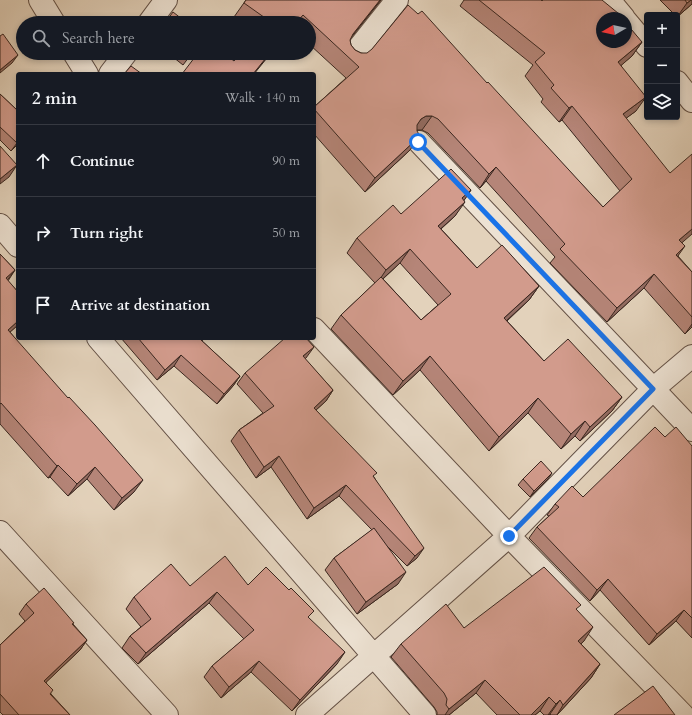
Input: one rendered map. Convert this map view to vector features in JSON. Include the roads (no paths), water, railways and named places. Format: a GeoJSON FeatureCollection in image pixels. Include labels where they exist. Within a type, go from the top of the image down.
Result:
{"type":"FeatureCollection","features":[{"type":"Feature","properties":{"kind":"street"},"geometry":{"type":"LineString","coordinates":[[40,0],[50,16]]}},
{"type":"Feature","properties":{"kind":"street"},"geometry":{"type":"LineString","coordinates":[[154,16],[166,0]]}},
{"type":"Feature","properties":{"kind":"street"},"geometry":{"type":"LineString","coordinates":[[353,55],[397,0]]}},
{"type":"Feature","properties":{"kind":"street"},"geometry":{"type":"LineString","coordinates":[[609,0],[619,12]]}},
{"type":"Feature","properties":{"kind":"street"},"geometry":{"type":"LineString","coordinates":[[632,27],[644,42]]}},
{"type":"Feature","properties":{"kind":"street"},"geometry":{"type":"LineString","coordinates":[[78,60],[86,72]]}},
{"type":"Feature","properties":{"kind":"street"},"geometry":{"type":"LineString","coordinates":[[112,72],[121,60]]}},
{"type":"Feature","properties":{"kind":"street"},"geometry":{"type":"LineString","coordinates":[[679,84],[692,101]]}},
{"type":"Feature","properties":{"kind":"street"},"geometry":{"type":"LineString","coordinates":[[418,142],[692,430]]}},
{"type":"Feature","properties":{"kind":"street"},"geometry":{"type":"LineString","coordinates":[[0,225],[16,244]]}},
{"type":"Feature","properties":{"kind":"street"},"geometry":{"type":"LineString","coordinates":[[316,331],[509,536],[683,715]]}},
{"type":"Feature","properties":{"kind":"street"},"geometry":{"type":"LineString","coordinates":[[100,340],[425,715]]}},
{"type":"Feature","properties":{"kind":"street"},"geometry":{"type":"LineString","coordinates":[[307,715],[509,536],[653,389],[692,356]]}},
{"type":"Feature","properties":{"kind":"street"},"geometry":{"type":"LineString","coordinates":[[0,532],[167,715]]}}]}
